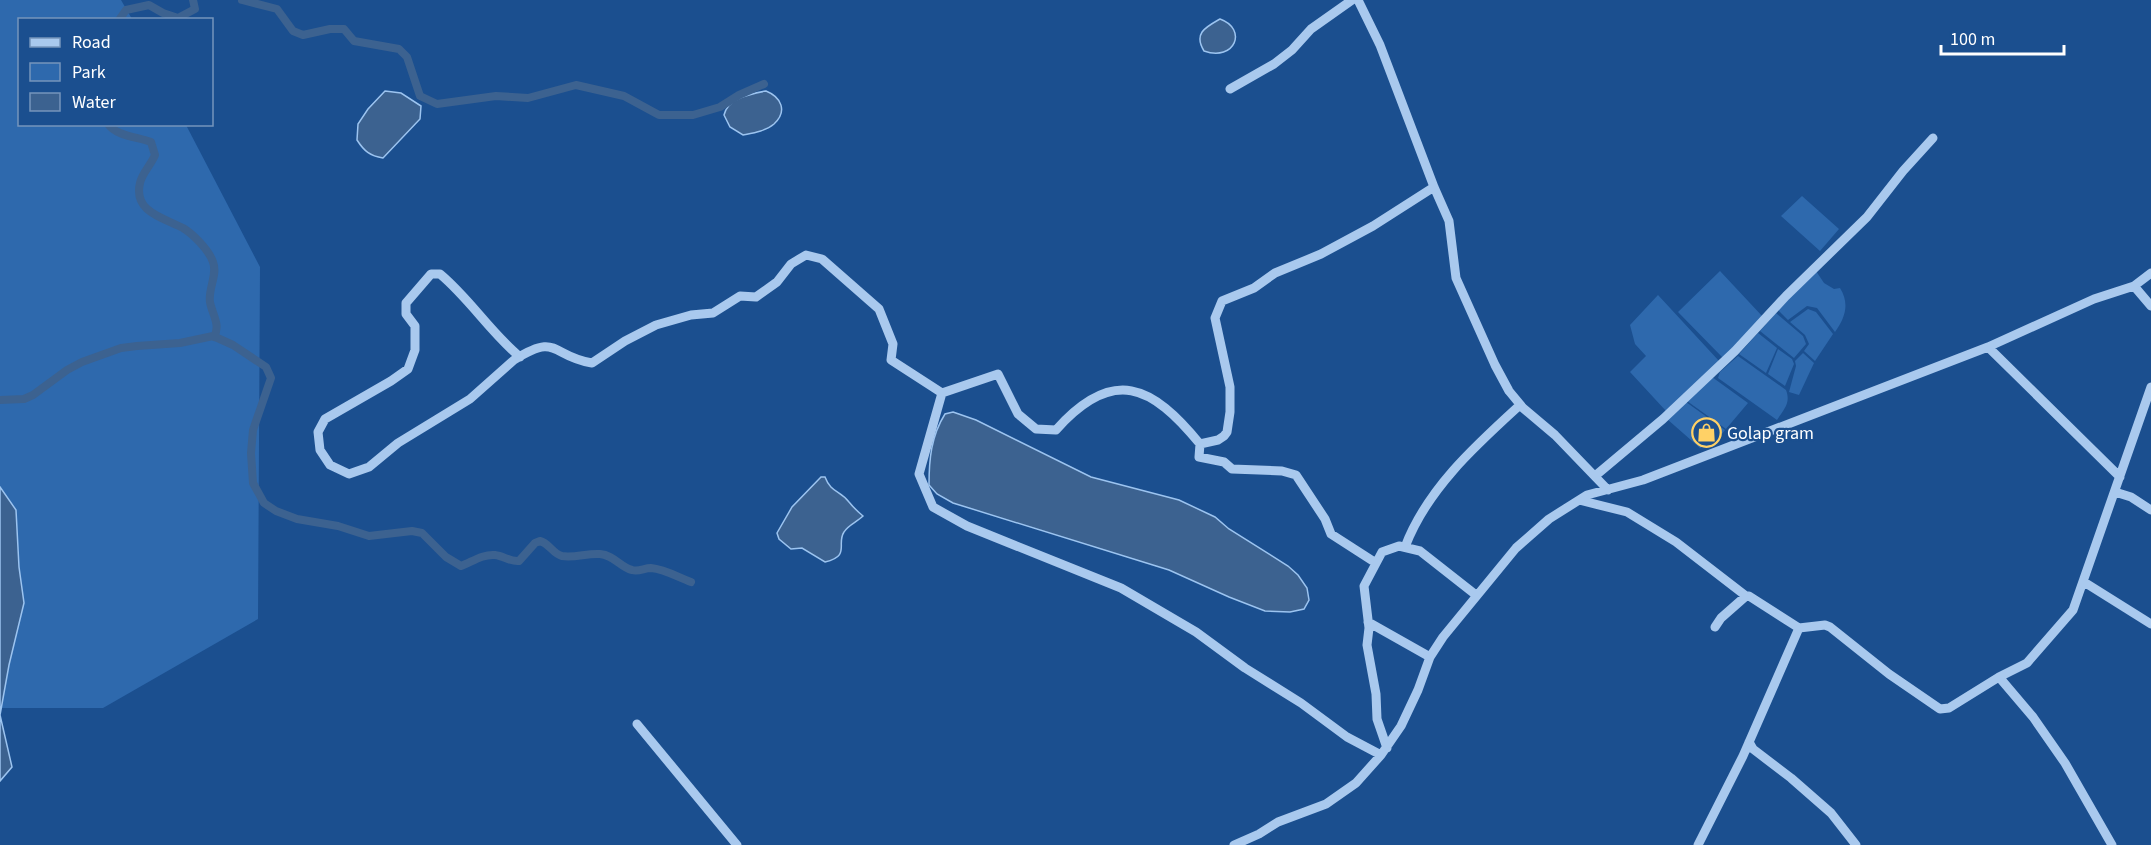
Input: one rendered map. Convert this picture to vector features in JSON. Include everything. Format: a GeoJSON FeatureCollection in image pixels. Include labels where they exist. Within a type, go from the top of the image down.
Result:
{"type":"FeatureCollection","features":[{"type":"Feature","properties":{"kind":"street"},"geometry":{"type":"LineString","coordinates":[[1230,89],[1274,64],[1292,50],[1311,29],[1352,0]]}},
{"type":"Feature","properties":{"kind":"street"},"geometry":{"type":"LineString","coordinates":[[1358,0],[1397,86],[1449,221],[1456,278],[1495,364],[1509,391],[1520,405],[1555,435],[1608,490]]}},
{"type":"Feature","properties":{"kind":"street"},"geometry":{"type":"LineString","coordinates":[[1595,476],[1663,418],[1735,351],[1786,296],[1867,217],[1903,171],[1933,138]]}},
{"type":"Feature","properties":{"kind":"street"},"geometry":{"type":"LineString","coordinates":[[1200,444],[1218,440],[1227,432],[1230,387],[1215,318],[1222,301],[1254,288],[1275,273],[1321,254],[1434,187]]}},
{"type":"Feature","properties":{"kind":"street"},"geometry":{"type":"LineString","coordinates":[[520,357],[497,338],[456,287],[440,274],[431,274],[406,303],[406,314],[415,326],[415,350],[408,369],[325,419],[318,432],[320,450],[330,465],[349,474],[369,467],[398,443],[470,399],[534,348],[549,345],[582,361],[592,363],[625,341],[657,325],[692,315],[712,313],[740,296],[756,297],[777,282],[791,264],[806,255],[822,259],[879,309],[893,344],[891,360],[942,393]]}},
{"type":"Feature","properties":{"kind":"street"},"geometry":{"type":"LineString","coordinates":[[1234,845],[1259,834],[1278,822],[1326,804],[1356,783],[1384,751],[1401,726],[1430,657],[1476,595],[1516,548],[1549,519],[1587,495],[1643,480],[1988,347],[2094,299],[2134,286],[2151,273]]}},
{"type":"Feature","properties":{"kind":"street"},"geometry":{"type":"LineString","coordinates":[[2134,286],[2151,306]]}},
{"type":"Feature","properties":{"kind":"street"},"geometry":{"type":"LineString","coordinates":[[1988,347],[2120,477]]}},
{"type":"Feature","properties":{"kind":"street"},"geometry":{"type":"LineString","coordinates":[[942,393],[998,374],[1018,414],[1036,429],[1056,430],[1080,406],[1095,396],[1120,390],[1138,392],[1155,399],[1178,417],[1200,444],[1199,457],[1224,462],[1232,469],[1282,471],[1296,475],[1325,519],[1331,534],[1376,563]]}},
{"type":"Feature","properties":{"kind":"street"},"geometry":{"type":"LineString","coordinates":[[1579,500],[1627,512],[1676,542],[1746,596],[1799,628],[1825,625],[1830,627],[1889,674],[1940,709],[1948,708],[2027,663],[2073,610],[2120,477],[2148,409],[2151,387]]}},
{"type":"Feature","properties":{"kind":"street"},"geometry":{"type":"LineString","coordinates":[[942,393],[919,474],[933,507],[967,526],[1121,588],[1196,632],[1347,737],[1384,751]]}},
{"type":"Feature","properties":{"kind":"street"},"geometry":{"type":"LineString","coordinates":[[1405,547],[1415,522],[1444,481],[1520,405]]}},
{"type":"Feature","properties":{"kind":"street"},"geometry":{"type":"LineString","coordinates":[[2115,492],[2131,497],[2151,510]]}},
{"type":"Feature","properties":{"kind":"street"},"geometry":{"type":"LineString","coordinates":[[1384,751],[1377,719],[1376,694],[1367,645],[1368,622],[1364,586],[1382,552],[1399,546],[1420,551],[1476,595]]}},
{"type":"Feature","properties":{"kind":"street"},"geometry":{"type":"LineString","coordinates":[[2084,582],[2151,624]]}},
{"type":"Feature","properties":{"kind":"street"},"geometry":{"type":"LineString","coordinates":[[1715,627],[1721,618],[1746,596]]}},
{"type":"Feature","properties":{"kind":"street"},"geometry":{"type":"LineString","coordinates":[[1368,622],[1430,657]]}},
{"type":"Feature","properties":{"kind":"street"},"geometry":{"type":"LineString","coordinates":[[1698,845],[1749,742],[1799,628]]}},
{"type":"Feature","properties":{"kind":"street"},"geometry":{"type":"LineString","coordinates":[[1999,677],[2033,717],[2066,763],[2112,845]]}},
{"type":"Feature","properties":{"kind":"street"},"geometry":{"type":"LineString","coordinates":[[637,724],[737,845]]}},
{"type":"Feature","properties":{"kind":"street"},"geometry":{"type":"LineString","coordinates":[[1749,742],[1753,749],[1832,813],[1856,845]]}},
{"type":"Feature","properties":{"kind":"green space"},"geometry":{"type":"Polygon","coordinates":[[[0,0],[121,0],[131,18],[18,18],[18,126],[187,126],[260,267],[258,619],[103,708],[0,708],[0,0]]]}},
{"type":"Feature","properties":{"kind":"green space"},"geometry":{"type":"Polygon","coordinates":[[[1802,196],[1839,229],[1820,251],[1781,216],[1802,196]]]}},
{"type":"Feature","properties":{"kind":"green space"},"geometry":{"type":"Polygon","coordinates":[[[1720,271],[1763,317],[1723,358],[1678,312],[1720,271]]]}},
{"type":"Feature","properties":{"kind":"green space"},"geometry":{"type":"Polygon","coordinates":[[[1816,271],[1824,283],[1834,289],[1840,288],[1845,300],[1845,311],[1835,332],[1817,308],[1807,306],[1788,320],[1778,310],[1816,271]]]}},
{"type":"Feature","properties":{"kind":"green space"},"geometry":{"type":"Polygon","coordinates":[[[1658,295],[1719,361],[1666,411],[1630,372],[1646,356],[1635,344],[1630,325],[1658,295]]]}},
{"type":"Feature","properties":{"kind":"green space"},"geometry":{"type":"Polygon","coordinates":[[[1808,309],[1816,312],[1833,334],[1815,361],[1804,351],[1809,344],[1805,335],[1790,322],[1808,309]]]}},
{"type":"Feature","properties":{"kind":"green space"},"geometry":{"type":"Polygon","coordinates":[[[1776,313],[1803,336],[1806,344],[1794,358],[1760,331],[1776,313]]]}},
{"type":"Feature","properties":{"kind":"green space"},"geometry":{"type":"Polygon","coordinates":[[[1758,333],[1777,348],[1766,373],[1739,354],[1758,333]]]}},
{"type":"Feature","properties":{"kind":"green space"},"geometry":{"type":"Polygon","coordinates":[[[1778,349],[1792,359],[1794,364],[1785,386],[1768,374],[1778,349]]]}},
{"type":"Feature","properties":{"kind":"green space"},"geometry":{"type":"Polygon","coordinates":[[[1803,353],[1814,363],[1799,395],[1789,392],[1796,366],[1795,361],[1803,353]]]}},
{"type":"Feature","properties":{"kind":"green space"},"geometry":{"type":"Polygon","coordinates":[[[1738,356],[1786,390],[1787,402],[1777,420],[1718,378],[1720,372],[1738,356]]]}},
{"type":"Feature","properties":{"kind":"green space"},"geometry":{"type":"Polygon","coordinates":[[[1712,377],[1748,403],[1726,429],[1687,401],[1712,377]]]}},
{"type":"Feature","properties":{"kind":"green space"},"geometry":{"type":"Polygon","coordinates":[[[1686,402],[1725,430],[1718,439],[1700,448],[1667,419],[1686,402]]]}},
{"type":"Feature","properties":{"kind":"water"},"geometry":{"type":"Polygon","coordinates":[[[1220,19],[1234,30],[1234,43],[1224,52],[1204,51],[1200,40],[1203,31],[1220,19]]]}},
{"type":"Feature","properties":{"kind":"water"},"geometry":{"type":"Polygon","coordinates":[[[385,91],[401,93],[421,106],[420,119],[383,158],[368,152],[357,140],[358,124],[385,91]]]}},
{"type":"Feature","properties":{"kind":"water"},"geometry":{"type":"Polygon","coordinates":[[[766,91],[776,97],[782,109],[774,124],[763,130],[743,135],[730,127],[724,115],[730,104],[740,98],[766,91]]]}},
{"type":"Feature","properties":{"kind":"water"},"geometry":{"type":"Polygon","coordinates":[[[953,412],[976,420],[1091,477],[1179,500],[1215,517],[1229,529],[1288,566],[1307,588],[1309,600],[1304,609],[1290,612],[1265,611],[1169,570],[953,503],[937,494],[929,485],[930,457],[934,440],[945,414],[953,412]]]}},
{"type":"Feature","properties":{"kind":"water"},"geometry":{"type":"Polygon","coordinates":[[[821,477],[825,477],[830,486],[846,498],[863,516],[844,532],[838,556],[825,562],[802,548],[791,549],[779,539],[777,533],[792,507],[821,477]]]}},
{"type":"Feature","properties":{"kind":"water"},"geometry":{"type":"Polygon","coordinates":[[[0,487],[16,510],[19,567],[24,603],[0,715],[0,487]]]}},
{"type":"Feature","properties":{"kind":"water"},"geometry":{"type":"Polygon","coordinates":[[[0,715],[12,767],[0,781],[0,715]]]}},
{"type":"Feature","properties":{"kind":"waterway"},"geometry":{"type":"LineString","coordinates":[[178,18],[195,9],[193,0]]}},
{"type":"Feature","properties":{"kind":"waterway"},"geometry":{"type":"LineString","coordinates":[[242,0],[277,9],[293,31],[303,35],[330,29],[344,29],[354,41],[399,49],[407,57],[420,96],[437,104],[496,96],[528,98],[576,85],[624,96],[659,115],[693,115],[720,107],[739,95],[764,84]]}},
{"type":"Feature","properties":{"kind":"waterway"},"geometry":{"type":"LineString","coordinates":[[120,18],[126,10],[149,5],[178,18]]}},
{"type":"Feature","properties":{"kind":"waterway"},"geometry":{"type":"LineString","coordinates":[[110,126],[122,134],[151,142],[155,155],[141,179],[139,193],[141,201],[152,213],[191,234],[211,257],[214,272],[210,302],[217,328],[214,337]]}},
{"type":"Feature","properties":{"kind":"waterway"},"geometry":{"type":"LineString","coordinates":[[0,400],[24,399],[82,362],[121,348],[180,343],[213,336],[233,345],[266,367],[271,378],[253,430],[251,453],[253,483],[264,503],[276,511],[297,519],[338,526],[369,536],[412,531],[422,533],[446,557],[461,566],[490,555],[519,561],[535,543],[540,541],[562,556],[605,555],[632,570],[656,569],[691,582]]}},
{"type":"Feature","properties":{"kind":"place","name":"Golap gram"},"geometry":{"type":"Point","coordinates":[1706,433]}}]}
